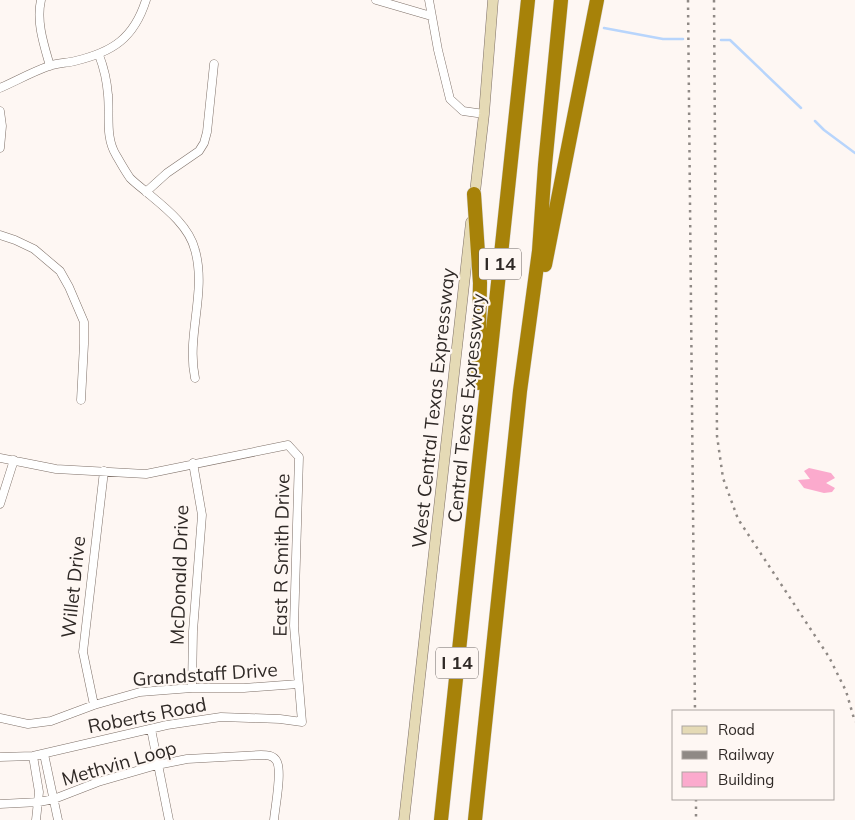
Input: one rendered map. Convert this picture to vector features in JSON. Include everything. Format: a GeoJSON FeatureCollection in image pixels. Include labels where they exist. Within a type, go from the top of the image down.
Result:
{"type":"FeatureCollection","features":[{"type":"Feature","properties":{"kind":"highway","name":"Central Texas Expressway"},"geometry":{"type":"LineString","coordinates":[[441,820],[528,0]]}},
{"type":"Feature","properties":{"kind":"highway","name":"I 14"},"geometry":{"type":"LineString","coordinates":[[475,820],[520,391],[539,251],[545,165],[561,0]]}},
{"type":"Feature","properties":{"kind":"highway"},"geometry":{"type":"LineString","coordinates":[[520,391],[532,348],[542,280],[597,0]]}},
{"type":"Feature","properties":{"kind":"highway"},"geometry":{"type":"LineString","coordinates":[[472,528],[468,480],[480,358],[480,283],[474,194]]}},
{"type":"Feature","properties":{"kind":"highway"},"geometry":{"type":"LineString","coordinates":[[437,820],[443,798]]}},
{"type":"Feature","properties":{"kind":"main road","name":"West Central Texas Expressway"},"geometry":{"type":"LineString","coordinates":[[404,820],[484,114],[493,0]]}},
{"type":"Feature","properties":{"kind":"street"},"geometry":{"type":"LineString","coordinates":[[41,0],[39,8],[41,34],[50,66]]}},
{"type":"Feature","properties":{"kind":"street"},"geometry":{"type":"LineString","coordinates":[[0,88],[50,66],[99,55],[115,46],[132,31],[141,15],[146,0]]}},
{"type":"Feature","properties":{"kind":"street"},"geometry":{"type":"LineString","coordinates":[[376,0],[431,16]]}},
{"type":"Feature","properties":{"kind":"street"},"geometry":{"type":"LineString","coordinates":[[429,0],[450,100],[463,111],[484,114]]}},
{"type":"Feature","properties":{"kind":"street"},"geometry":{"type":"LineString","coordinates":[[99,55],[104,69],[108,95],[109,135],[114,153],[130,179],[186,230],[195,248],[199,271],[193,342],[193,368],[196,378]]}},
{"type":"Feature","properties":{"kind":"street"},"geometry":{"type":"LineString","coordinates":[[146,192],[167,173],[199,150],[204,143],[207,132],[214,64]]}},
{"type":"Feature","properties":{"kind":"street"},"geometry":{"type":"LineString","coordinates":[[0,111],[2,126],[0,148]]}},
{"type":"Feature","properties":{"kind":"street"},"geometry":{"type":"LineString","coordinates":[[0,235],[34,249],[60,271],[69,287],[84,322],[81,400]]}},
{"type":"Feature","properties":{"kind":"street","name":"East R Smith Drive"},"geometry":{"type":"LineString","coordinates":[[0,458],[56,469],[146,474],[288,445],[299,457],[294,626],[302,722]]}},
{"type":"Feature","properties":{"kind":"street"},"geometry":{"type":"LineString","coordinates":[[0,504],[14,460]]}},
{"type":"Feature","properties":{"kind":"street","name":"McDonald Drive"},"geometry":{"type":"LineString","coordinates":[[192,688],[193,631],[202,515],[193,463]]}},
{"type":"Feature","properties":{"kind":"street","name":"Willet Drive"},"geometry":{"type":"LineString","coordinates":[[94,705],[83,652],[104,471]]}},
{"type":"Feature","properties":{"kind":"street","name":"Grandstaff Drive"},"geometry":{"type":"LineString","coordinates":[[0,718],[28,724],[51,721],[94,705],[140,692],[298,684]]}},
{"type":"Feature","properties":{"kind":"street","name":"Roberts Road"},"geometry":{"type":"LineString","coordinates":[[0,757],[44,754],[167,724],[220,717],[302,722]]}},
{"type":"Feature","properties":{"kind":"street"},"geometry":{"type":"LineString","coordinates":[[151,729],[169,820]]}},
{"type":"Feature","properties":{"kind":"street"},"geometry":{"type":"LineString","coordinates":[[44,754],[58,820]]}},
{"type":"Feature","properties":{"kind":"street","name":"Methvin Loop"},"geometry":{"type":"LineString","coordinates":[[0,804],[39,802],[54,799],[98,782],[157,765],[188,759],[261,755],[271,756],[277,762],[279,770],[274,820]]}},
{"type":"Feature","properties":{"kind":"street"},"geometry":{"type":"LineString","coordinates":[[32,756],[39,786],[36,820]]}},
{"type":"Feature","properties":{"kind":"building"},"geometry":{"type":"Polygon","coordinates":[[[809,468],[831,473],[835,478],[826,483],[835,488],[832,492],[824,493],[804,488],[798,480],[810,479],[804,471],[809,468]]]}},
{"type":"Feature","properties":{"kind":"waterway"},"geometry":{"type":"LineString","coordinates":[[604,28],[663,39],[683,39]]}},
{"type":"Feature","properties":{"kind":"waterway"},"geometry":{"type":"LineString","coordinates":[[721,40],[730,40],[801,108]]}},
{"type":"Feature","properties":{"kind":"waterway"},"geometry":{"type":"LineString","coordinates":[[815,121],[855,153]]}},
{"type":"Feature","properties":{"kind":"railway"},"geometry":{"type":"LineString","coordinates":[[688,0],[695,710]]}},
{"type":"Feature","properties":{"kind":"railway"},"geometry":{"type":"LineString","coordinates":[[714,0],[717,436],[723,478],[738,519],[829,657],[846,691],[855,722]]}},
{"type":"Feature","properties":{"kind":"railway"},"geometry":{"type":"LineString","coordinates":[[696,800],[696,820]]}}]}
